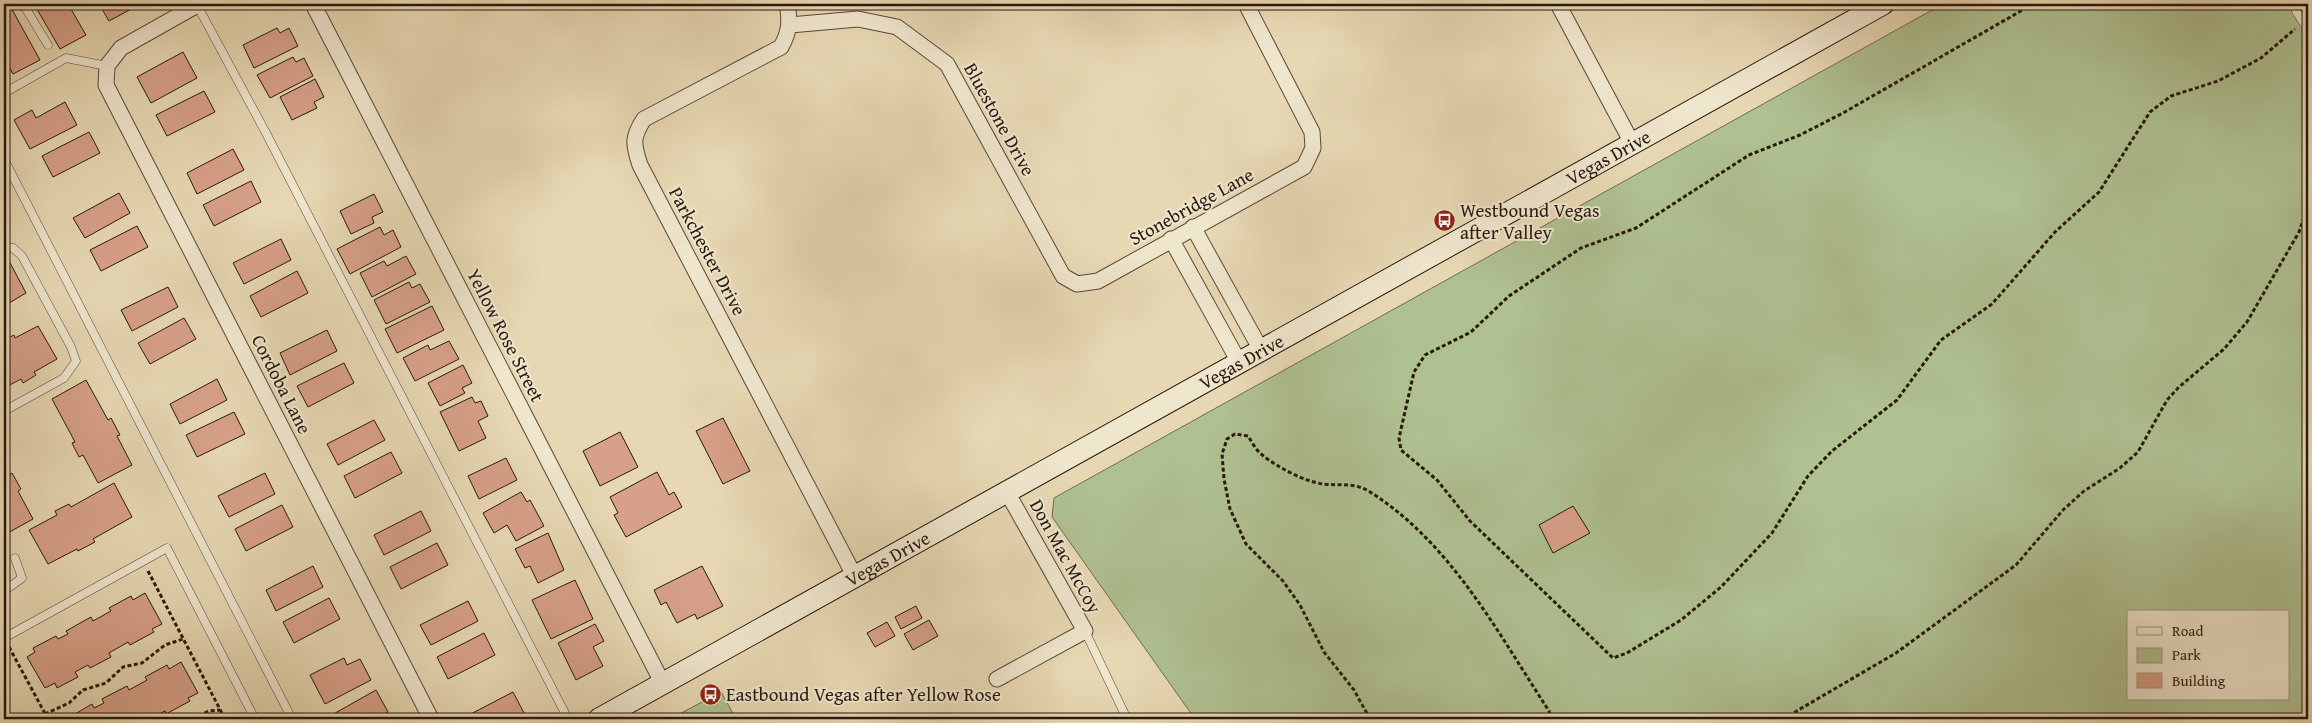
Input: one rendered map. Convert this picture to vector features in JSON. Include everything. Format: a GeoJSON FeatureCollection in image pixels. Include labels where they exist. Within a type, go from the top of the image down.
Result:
{"type":"FeatureCollection","features":[{"type":"Feature","properties":{"kind":"main road","name":"Vegas Drive"},"geometry":{"type":"LineString","coordinates":[[600,719],[1883,4]]}},
{"type":"Feature","properties":{"kind":"street"},"geometry":{"type":"LineString","coordinates":[[108,66],[122,48],[198,4]]}},
{"type":"Feature","properties":{"kind":"street","name":"Yellow Rose Street"},"geometry":{"type":"LineString","coordinates":[[313,4],[663,684]]}},
{"type":"Feature","properties":{"kind":"street"},"geometry":{"type":"LineString","coordinates":[[788,4],[790,25]]}},
{"type":"Feature","properties":{"kind":"street","name":"Stonebridge Lane"},"geometry":{"type":"LineString","coordinates":[[1077,284],[1098,281],[1304,167],[1312,148],[1312,132],[1246,4]]}},
{"type":"Feature","properties":{"kind":"street"},"geometry":{"type":"LineString","coordinates":[[1558,4],[1632,143]]}},
{"type":"Feature","properties":{"kind":"street","name":"Bluestone Drive"},"geometry":{"type":"LineString","coordinates":[[790,25],[858,18],[898,27],[948,64],[1063,276],[1077,284]]}},
{"type":"Feature","properties":{"kind":"street","name":"Parkchester Drive"},"geometry":{"type":"LineString","coordinates":[[790,25],[788,35],[781,46],[644,119],[635,132],[635,148],[640,165],[855,577]]}},
{"type":"Feature","properties":{"kind":"street","name":"Cordoba Lane"},"geometry":{"type":"LineString","coordinates":[[108,66],[106,85],[431,719]]}},
{"type":"Feature","properties":{"kind":"street"},"geometry":{"type":"LineString","coordinates":[[1193,227],[1261,350]]}},
{"type":"Feature","properties":{"kind":"street"},"geometry":{"type":"LineString","coordinates":[[1171,239],[1239,362]]}},
{"type":"Feature","properties":{"kind":"street","name":"Don Mac McCoy"},"geometry":{"type":"LineString","coordinates":[[997,679],[1085,631],[1007,492]]}},
{"type":"Feature","properties":{"kind":"lane"},"geometry":{"type":"LineString","coordinates":[[23,4],[48,45]]}},
{"type":"Feature","properties":{"kind":"lane"},"geometry":{"type":"LineString","coordinates":[[198,4],[568,719]]}},
{"type":"Feature","properties":{"kind":"lane"},"geometry":{"type":"LineString","coordinates":[[2296,4],[2296,12],[2303,22]]}},
{"type":"Feature","properties":{"kind":"lane"},"geometry":{"type":"LineString","coordinates":[[4,93],[66,58],[108,66]]}},
{"type":"Feature","properties":{"kind":"lane"},"geometry":{"type":"LineString","coordinates":[[4,159],[292,719]]}},
{"type":"Feature","properties":{"kind":"lane"},"geometry":{"type":"LineString","coordinates":[[4,247],[13,248],[22,256],[71,347],[76,361],[64,378],[4,411]]}},
{"type":"Feature","properties":{"kind":"lane"},"geometry":{"type":"LineString","coordinates":[[4,638],[167,548],[255,719]]}},
{"type":"Feature","properties":{"kind":"lane"},"geometry":{"type":"LineString","coordinates":[[4,591],[22,578],[15,558]]}},
{"type":"Feature","properties":{"kind":"lane"},"geometry":{"type":"LineString","coordinates":[[1085,631],[1127,719]]}},
{"type":"Feature","properties":{"kind":"path"},"geometry":{"type":"LineString","coordinates":[[2033,4],[1843,113],[1800,135],[1749,155],[1636,228],[1581,248],[1509,296],[1470,332],[1425,355],[1414,372],[1399,438],[1400,450],[1438,480],[1470,521],[1613,658],[1627,653],[1681,620],[1721,587],[1772,533],[1808,476],[1832,451],[1897,400],[1941,340],[1992,304],[2055,232],[2099,192],[2150,112],[2171,96],[2218,81],[2261,58],[2303,22]]}},
{"type":"Feature","properties":{"kind":"path"},"geometry":{"type":"LineString","coordinates":[[1783,719],[1896,653],[2016,565],[2062,510],[2084,491],[2120,468],[2138,452],[2167,400],[2179,387],[2224,349],[2247,322],[2299,232],[2308,205]]}},
{"type":"Feature","properties":{"kind":"path"},"geometry":{"type":"LineString","coordinates":[[1370,719],[1354,690],[1324,652],[1300,605],[1283,581],[1246,544],[1230,509],[1224,479],[1222,454],[1227,439],[1235,434],[1248,436],[1260,453],[1271,461],[1306,479],[1322,484],[1351,484],[1369,490],[1421,534],[1434,546],[1479,604],[1549,711],[1551,719]]}},
{"type":"Feature","properties":{"kind":"path"},"geometry":{"type":"LineString","coordinates":[[139,574],[147,570],[225,719]]}},
{"type":"Feature","properties":{"kind":"path"},"geometry":{"type":"LineString","coordinates":[[45,714],[69,703],[83,690],[106,683],[123,667],[142,663],[165,645],[183,639]]}},
{"type":"Feature","properties":{"kind":"path"},"geometry":{"type":"LineString","coordinates":[[15,642],[8,646],[48,719]]}},
{"type":"Feature","properties":{"kind":"path"},"geometry":{"type":"LineString","coordinates":[[193,719],[204,713],[220,710]]}},
{"type":"Feature","properties":{"kind":"path"},"geometry":{"type":"LineString","coordinates":[[2260,719],[2308,718]]}},
{"type":"Feature","properties":{"kind":"green space"},"geometry":{"type":"Polygon","coordinates":[[[1943,4],[2308,4],[2308,719],[1195,719],[1052,517],[1054,498],[1943,4]]]}},
{"type":"Feature","properties":{"kind":"green space"},"geometry":{"type":"Polygon","coordinates":[[[721,692],[736,719],[670,719],[721,692]]]}},
{"type":"Feature","properties":{"kind":"building"},"geometry":{"type":"Polygon","coordinates":[[[4,4],[9,4],[40,60],[13,74],[4,57],[4,4]]]}},
{"type":"Feature","properties":{"kind":"building"},"geometry":{"type":"Polygon","coordinates":[[[34,4],[68,4],[86,35],[60,49],[34,4]]]}},
{"type":"Feature","properties":{"kind":"building"},"geometry":{"type":"Polygon","coordinates":[[[99,4],[133,4],[135,7],[109,21],[99,4]]]}},
{"type":"Feature","properties":{"kind":"building"},"geometry":{"type":"Polygon","coordinates":[[[277,28],[280,33],[289,28],[298,46],[254,68],[243,45],[277,28]]]}},
{"type":"Feature","properties":{"kind":"building"},"geometry":{"type":"Polygon","coordinates":[[[183,52],[197,78],[151,103],[137,77],[183,52]]]}},
{"type":"Feature","properties":{"kind":"building"},"geometry":{"type":"Polygon","coordinates":[[[293,57],[296,62],[304,58],[313,76],[270,98],[257,75],[293,57]]]}},
{"type":"Feature","properties":{"kind":"building"},"geometry":{"type":"Polygon","coordinates":[[[315,79],[324,97],[314,102],[317,108],[292,120],[280,97],[315,79]]]}},
{"type":"Feature","properties":{"kind":"building"},"geometry":{"type":"Polygon","coordinates":[[[204,91],[215,112],[167,136],[156,115],[204,91]]]}},
{"type":"Feature","properties":{"kind":"building"},"geometry":{"type":"Polygon","coordinates":[[[65,102],[77,125],[30,149],[14,120],[32,110],[36,118],[65,102]]]}},
{"type":"Feature","properties":{"kind":"building"},"geometry":{"type":"Polygon","coordinates":[[[89,132],[100,153],[53,177],[42,156],[89,132]]]}},
{"type":"Feature","properties":{"kind":"building"},"geometry":{"type":"Polygon","coordinates":[[[233,149],[244,170],[197,194],[187,173],[233,149]]]}},
{"type":"Feature","properties":{"kind":"building"},"geometry":{"type":"Polygon","coordinates":[[[251,181],[261,202],[214,226],[203,205],[251,181]]]}},
{"type":"Feature","properties":{"kind":"building"},"geometry":{"type":"Polygon","coordinates":[[[119,193],[130,213],[85,238],[73,218],[119,193]]]}},
{"type":"Feature","properties":{"kind":"building"},"geometry":{"type":"Polygon","coordinates":[[[374,194],[383,212],[372,217],[374,223],[351,234],[340,211],[374,194]]]}},
{"type":"Feature","properties":{"kind":"building"},"geometry":{"type":"Polygon","coordinates":[[[137,226],[148,247],[101,271],[90,250],[137,226]]]}},
{"type":"Feature","properties":{"kind":"building"},"geometry":{"type":"Polygon","coordinates":[[[380,227],[384,235],[393,230],[401,247],[350,274],[337,249],[380,227]]]}},
{"type":"Feature","properties":{"kind":"building"},"geometry":{"type":"Polygon","coordinates":[[[281,239],[291,260],[244,284],[233,263],[281,239]]]}},
{"type":"Feature","properties":{"kind":"building"},"geometry":{"type":"Polygon","coordinates":[[[406,256],[416,274],[372,297],[360,273],[384,261],[387,266],[406,256]]]}},
{"type":"Feature","properties":{"kind":"building"},"geometry":{"type":"Polygon","coordinates":[[[8,259],[26,293],[4,306],[4,261],[8,259]]]}},
{"type":"Feature","properties":{"kind":"building"},"geometry":{"type":"Polygon","coordinates":[[[297,271],[308,293],[261,317],[250,296],[297,271]]]}},
{"type":"Feature","properties":{"kind":"building"},"geometry":{"type":"Polygon","coordinates":[[[409,282],[412,288],[420,284],[430,302],[386,324],[374,300],[409,282]]]}},
{"type":"Feature","properties":{"kind":"building"},"geometry":{"type":"Polygon","coordinates":[[[168,287],[178,307],[132,331],[121,310],[168,287]]]}},
{"type":"Feature","properties":{"kind":"building"},"geometry":{"type":"Polygon","coordinates":[[[432,306],[444,330],[397,353],[385,329],[432,306]]]}},
{"type":"Feature","properties":{"kind":"building"},"geometry":{"type":"Polygon","coordinates":[[[184,318],[196,339],[150,364],[138,343],[184,318]]]}},
{"type":"Feature","properties":{"kind":"building"},"geometry":{"type":"Polygon","coordinates":[[[38,326],[57,359],[34,372],[36,375],[23,383],[21,379],[4,388],[4,340],[14,335],[15,338],[38,326]]]}},
{"type":"Feature","properties":{"kind":"building"},"geometry":{"type":"Polygon","coordinates":[[[327,330],[337,351],[290,375],[280,353],[327,330]]]}},
{"type":"Feature","properties":{"kind":"building"},"geometry":{"type":"Polygon","coordinates":[[[449,341],[459,359],[415,381],[403,358],[428,345],[430,350],[449,341]]]}},
{"type":"Feature","properties":{"kind":"building"},"geometry":{"type":"Polygon","coordinates":[[[344,363],[354,383],[308,407],[297,386],[344,363]]]}},
{"type":"Feature","properties":{"kind":"building"},"geometry":{"type":"Polygon","coordinates":[[[463,365],[472,383],[462,388],[465,393],[440,406],[428,383],[463,365]]]}},
{"type":"Feature","properties":{"kind":"building"},"geometry":{"type":"Polygon","coordinates":[[[217,379],[227,400],[180,424],[170,404],[217,379]]]}},
{"type":"Feature","properties":{"kind":"building"},"geometry":{"type":"Polygon","coordinates":[[[86,380],[108,420],[111,418],[120,435],[117,436],[132,465],[98,483],[83,455],[79,457],[72,443],[75,442],[52,399],[86,380]]]}},
{"type":"Feature","properties":{"kind":"building"},"geometry":{"type":"Polygon","coordinates":[[[472,397],[475,403],[481,401],[488,416],[478,421],[486,438],[459,451],[440,412],[472,397]]]}},
{"type":"Feature","properties":{"kind":"building"},"geometry":{"type":"Polygon","coordinates":[[[234,412],[245,434],[197,457],[186,435],[234,412]]]}},
{"type":"Feature","properties":{"kind":"building"},"geometry":{"type":"Polygon","coordinates":[[[723,418],[750,471],[723,484],[696,431],[723,418]]]}},
{"type":"Feature","properties":{"kind":"building"},"geometry":{"type":"Polygon","coordinates":[[[374,420],[385,440],[338,465],[327,444],[374,420]]]}},
{"type":"Feature","properties":{"kind":"building"},"geometry":{"type":"Polygon","coordinates":[[[620,432],[638,467],[600,486],[583,451],[620,432]]]}},
{"type":"Feature","properties":{"kind":"building"},"geometry":{"type":"Polygon","coordinates":[[[391,452],[402,473],[355,498],[344,476],[391,452]]]}},
{"type":"Feature","properties":{"kind":"building"},"geometry":{"type":"Polygon","coordinates":[[[506,458],[517,480],[479,499],[468,476],[506,458]]]}},
{"type":"Feature","properties":{"kind":"building"},"geometry":{"type":"Polygon","coordinates":[[[4,465],[9,475],[12,473],[21,489],[18,491],[33,519],[4,535],[4,465]]]}},
{"type":"Feature","properties":{"kind":"building"},"geometry":{"type":"Polygon","coordinates":[[[657,472],[669,495],[674,492],[682,507],[626,537],[614,515],[618,513],[610,497],[657,472]]]}},
{"type":"Feature","properties":{"kind":"building"},"geometry":{"type":"Polygon","coordinates":[[[265,473],[275,494],[229,517],[218,496],[265,473]]]}},
{"type":"Feature","properties":{"kind":"building"},"geometry":{"type":"Polygon","coordinates":[[[114,483],[132,517],[93,539],[95,542],[48,564],[29,530],[57,515],[55,511],[69,504],[71,507],[114,483]]]}},
{"type":"Feature","properties":{"kind":"building"},"geometry":{"type":"Polygon","coordinates":[[[521,492],[527,502],[530,500],[544,526],[516,541],[507,525],[494,533],[483,513],[521,492]]]}},
{"type":"Feature","properties":{"kind":"building"},"geometry":{"type":"Polygon","coordinates":[[[282,505],[293,527],[246,551],[235,529],[282,505]]]}},
{"type":"Feature","properties":{"kind":"building"},"geometry":{"type":"Polygon","coordinates":[[[1573,506],[1590,533],[1553,553],[1539,525],[1573,506]]]}},
{"type":"Feature","properties":{"kind":"building"},"geometry":{"type":"Polygon","coordinates":[[[421,511],[431,531],[384,555],[374,535],[421,511]]]}},
{"type":"Feature","properties":{"kind":"building"},"geometry":{"type":"Polygon","coordinates":[[[548,533],[564,570],[538,583],[530,566],[525,568],[515,549],[548,533]]]}},
{"type":"Feature","properties":{"kind":"building"},"geometry":{"type":"Polygon","coordinates":[[[437,543],[448,565],[401,589],[390,567],[437,543]]]}},
{"type":"Feature","properties":{"kind":"building"},"geometry":{"type":"Polygon","coordinates":[[[313,566],[323,587],[276,611],[266,590],[313,566]]]}},
{"type":"Feature","properties":{"kind":"building"},"geometry":{"type":"Polygon","coordinates":[[[702,566],[723,606],[697,619],[695,614],[677,623],[666,602],[661,605],[654,590],[702,566]]]}},
{"type":"Feature","properties":{"kind":"building"},"geometry":{"type":"Polygon","coordinates":[[[575,580],[593,619],[551,639],[532,600],[575,580]]]}},
{"type":"Feature","properties":{"kind":"building"},"geometry":{"type":"Polygon","coordinates":[[[145,593],[162,624],[152,629],[154,632],[130,645],[128,642],[109,653],[111,657],[90,668],[88,665],[75,672],[78,677],[57,688],[55,683],[45,688],[27,657],[35,652],[33,648],[56,636],[58,639],[68,634],[66,631],[91,617],[93,621],[111,611],[109,608],[131,596],[133,600],[145,593]]]}},
{"type":"Feature","properties":{"kind":"building"},"geometry":{"type":"Polygon","coordinates":[[[329,598],[340,619],[294,643],[283,622],[329,598]]]}},
{"type":"Feature","properties":{"kind":"building"},"geometry":{"type":"Polygon","coordinates":[[[468,601],[478,621],[431,645],[420,625],[468,601]]]}},
{"type":"Feature","properties":{"kind":"building"},"geometry":{"type":"Polygon","coordinates":[[[916,606],[922,618],[901,629],[895,617],[916,606]]]}},
{"type":"Feature","properties":{"kind":"building"},"geometry":{"type":"Polygon","coordinates":[[[929,620],[938,636],[913,650],[904,634],[929,620]]]}},
{"type":"Feature","properties":{"kind":"building"},"geometry":{"type":"Polygon","coordinates":[[[887,622],[895,636],[875,647],[867,633],[887,622]]]}},
{"type":"Feature","properties":{"kind":"building"},"geometry":{"type":"Polygon","coordinates":[[[595,624],[604,641],[593,647],[603,666],[576,680],[558,643],[595,624]]]}},
{"type":"Feature","properties":{"kind":"building"},"geometry":{"type":"Polygon","coordinates":[[[484,633],[495,655],[448,679],[437,657],[484,633]]]}},
{"type":"Feature","properties":{"kind":"building"},"geometry":{"type":"Polygon","coordinates":[[[344,658],[347,665],[360,659],[371,680],[325,704],[310,675],[344,658]]]}},
{"type":"Feature","properties":{"kind":"building"},"geometry":{"type":"Polygon","coordinates":[[[181,662],[198,693],[188,698],[190,701],[166,714],[165,711],[149,719],[71,719],[70,717],[92,704],[94,708],[104,703],[102,699],[127,686],[129,690],[147,680],[145,677],[167,665],[169,669],[181,662]]]}},
{"type":"Feature","properties":{"kind":"building"},"geometry":{"type":"Polygon","coordinates":[[[376,690],[388,712],[375,719],[332,719],[330,716],[376,690]]]}},
{"type":"Feature","properties":{"kind":"building"},"geometry":{"type":"Polygon","coordinates":[[[513,692],[524,713],[511,719],[469,719],[467,716],[513,692]]]}},
{"type":"Feature","properties":{"kind":"place","name":"Westbound Vegas after Valley"},"geometry":{"type":"Point","coordinates":[1444,221]}},
{"type":"Feature","properties":{"kind":"place","name":"Eastbound Vegas after Yellow Rose"},"geometry":{"type":"Point","coordinates":[710,694]}}]}
